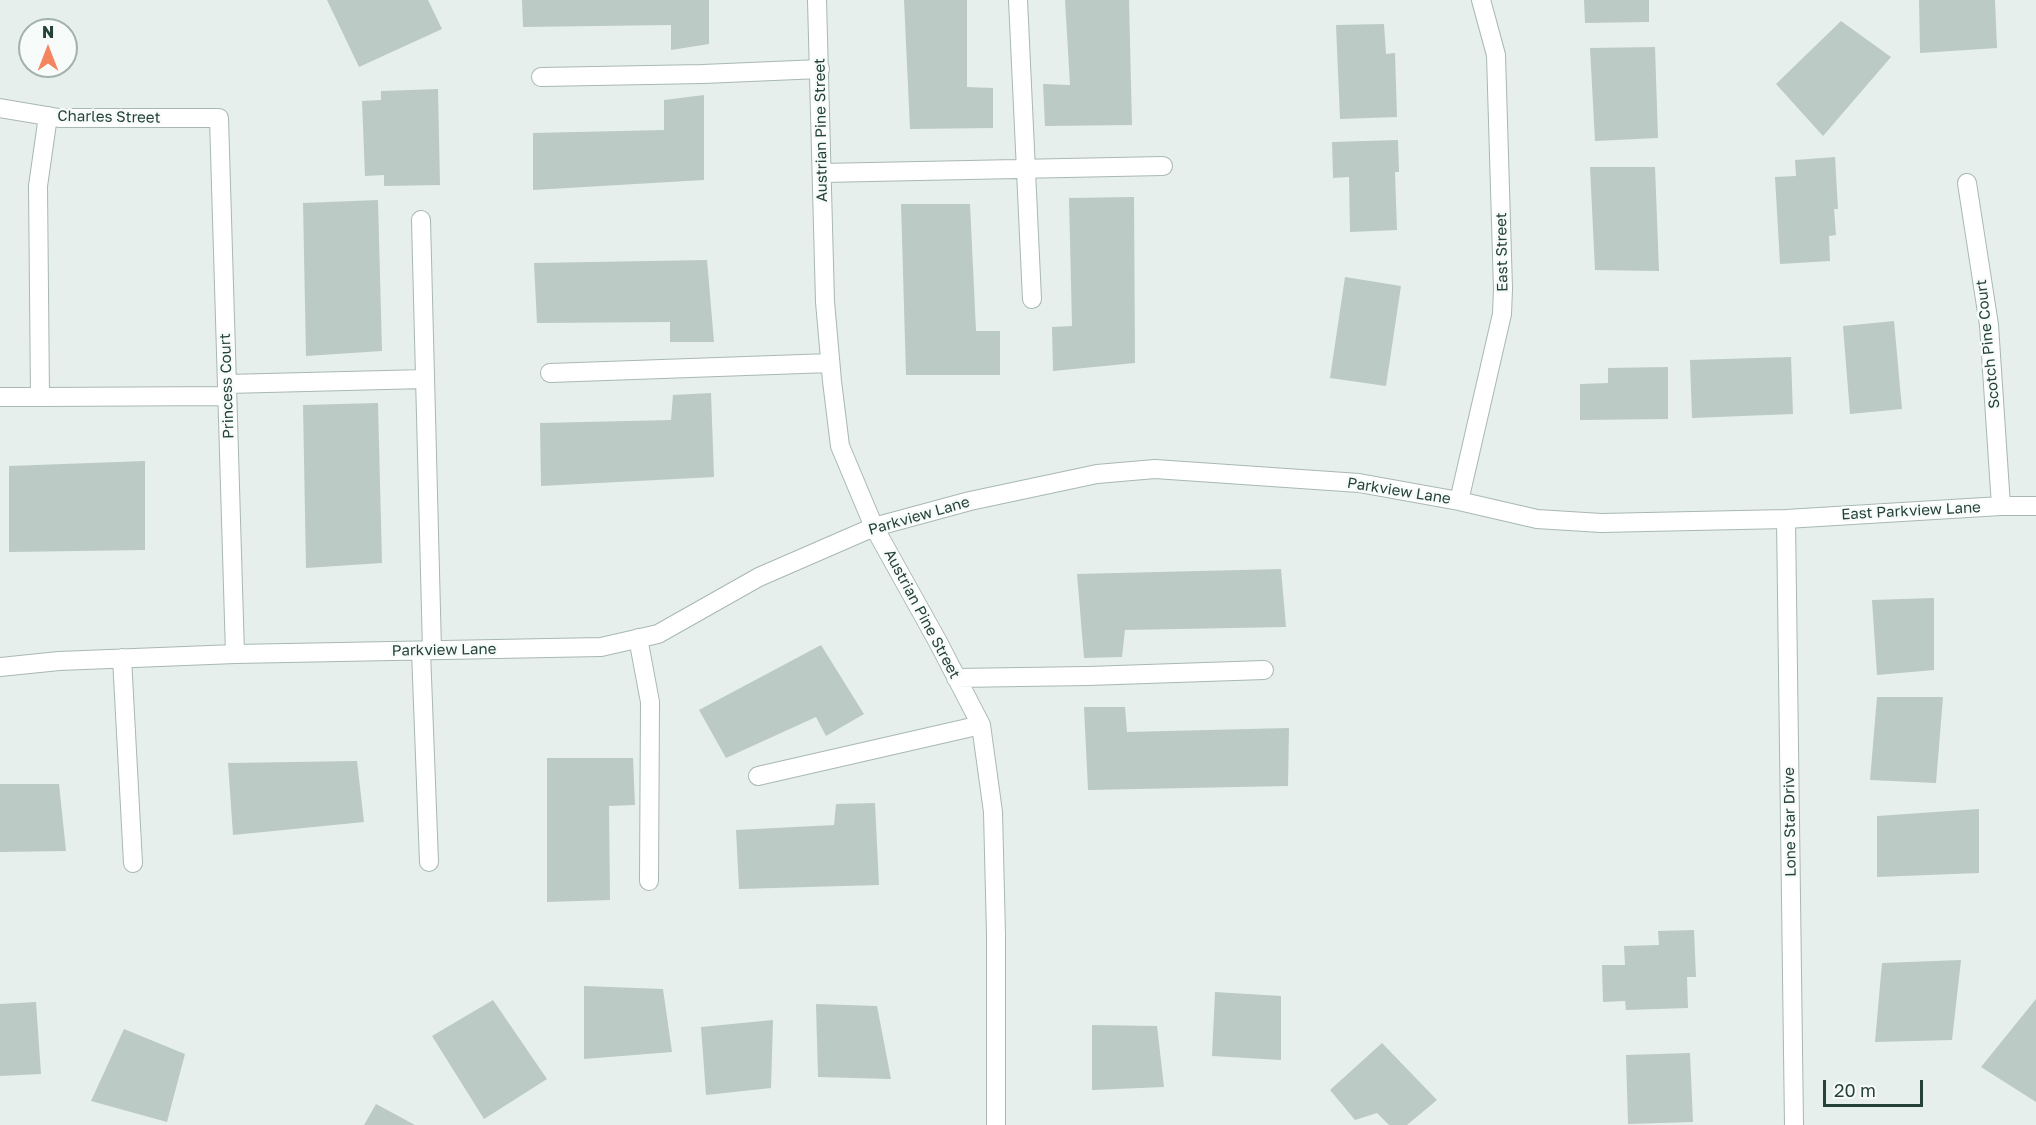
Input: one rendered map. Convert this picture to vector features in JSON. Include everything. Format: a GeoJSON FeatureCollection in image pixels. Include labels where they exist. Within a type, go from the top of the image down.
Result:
{"type":"FeatureCollection","features":[{"type":"Feature","properties":{"kind":"street","name":"Austrian Pine Street"},"geometry":{"type":"LineString","coordinates":[[817,0],[825,302],[840,446],[874,527],[981,725],[993,812],[996,935],[996,1125]]}},
{"type":"Feature","properties":{"kind":"street"},"geometry":{"type":"LineString","coordinates":[[1018,0],[1028,169],[1032,299]]}},
{"type":"Feature","properties":{"kind":"street","name":"East Street"},"geometry":{"type":"LineString","coordinates":[[1460,501],[1502,314],[1503,277],[1496,55],[1481,0]]}},
{"type":"Feature","properties":{"kind":"street"},"geometry":{"type":"LineString","coordinates":[[541,77],[820,69]]}},
{"type":"Feature","properties":{"kind":"street","name":"Charles Street"},"geometry":{"type":"LineString","coordinates":[[0,108],[59,118],[219,118]]}},
{"type":"Feature","properties":{"kind":"street"},"geometry":{"type":"LineString","coordinates":[[40,397],[38,186],[48,116]]}},
{"type":"Feature","properties":{"kind":"street","name":"Princess Court"},"geometry":{"type":"LineString","coordinates":[[219,118],[235,654]]}},
{"type":"Feature","properties":{"kind":"street"},"geometry":{"type":"LineString","coordinates":[[822,173],[1163,166]]}},
{"type":"Feature","properties":{"kind":"street","name":"Scotch Pine Court"},"geometry":{"type":"LineString","coordinates":[[1967,183],[1989,325],[2001,506]]}},
{"type":"Feature","properties":{"kind":"street"},"geometry":{"type":"LineString","coordinates":[[421,220],[425,379],[429,862]]}},
{"type":"Feature","properties":{"kind":"street"},"geometry":{"type":"LineString","coordinates":[[550,373],[830,363]]}},
{"type":"Feature","properties":{"kind":"street"},"geometry":{"type":"LineString","coordinates":[[0,397],[227,390],[425,379]]}},
{"type":"Feature","properties":{"kind":"street","name":"Parkview Lane"},"geometry":{"type":"LineString","coordinates":[[0,667],[59,661],[235,654],[601,647],[658,634],[759,577],[874,527],[970,501],[1097,474],[1155,469],[1359,483],[1460,501],[1538,519],[1601,523],[1786,519]]}},
{"type":"Feature","properties":{"kind":"street","name":"East Parkview Lane"},"geometry":{"type":"LineString","coordinates":[[1786,519],[2001,506],[2036,506]]}},
{"type":"Feature","properties":{"kind":"street","name":"Lone Star Drive"},"geometry":{"type":"LineString","coordinates":[[1786,519],[1794,1125]]}},
{"type":"Feature","properties":{"kind":"street"},"geometry":{"type":"LineString","coordinates":[[639,638],[650,702],[649,881]]}},
{"type":"Feature","properties":{"kind":"street"},"geometry":{"type":"LineString","coordinates":[[122,658],[133,863]]}},
{"type":"Feature","properties":{"kind":"street"},"geometry":{"type":"LineString","coordinates":[[956,678],[1264,670]]}},
{"type":"Feature","properties":{"kind":"street"},"geometry":{"type":"LineString","coordinates":[[758,776],[981,725]]}},
{"type":"Feature","properties":{"kind":"building"},"geometry":{"type":"Polygon","coordinates":[[[327,0],[428,0],[442,29],[359,67],[327,0]]]}},
{"type":"Feature","properties":{"kind":"building"},"geometry":{"type":"Polygon","coordinates":[[[522,0],[709,0],[709,44],[671,50],[671,25],[523,27],[522,0]]]}},
{"type":"Feature","properties":{"kind":"building"},"geometry":{"type":"Polygon","coordinates":[[[904,0],[967,0],[967,87],[993,88],[993,128],[910,129],[904,0]]]}},
{"type":"Feature","properties":{"kind":"building"},"geometry":{"type":"Polygon","coordinates":[[[1065,0],[1129,0],[1132,125],[1045,126],[1043,84],[1070,85],[1065,0]]]}},
{"type":"Feature","properties":{"kind":"building"},"geometry":{"type":"Polygon","coordinates":[[[1584,0],[1649,0],[1649,22],[1585,23],[1584,0]]]}},
{"type":"Feature","properties":{"kind":"building"},"geometry":{"type":"Polygon","coordinates":[[[1919,0],[1995,0],[1997,48],[1920,53],[1919,0]]]}},
{"type":"Feature","properties":{"kind":"building"},"geometry":{"type":"Polygon","coordinates":[[[1841,21],[1891,57],[1823,136],[1776,84],[1841,21]]]}},
{"type":"Feature","properties":{"kind":"building"},"geometry":{"type":"Polygon","coordinates":[[[1384,24],[1386,54],[1395,53],[1397,117],[1340,119],[1336,25],[1384,24]]]}},
{"type":"Feature","properties":{"kind":"building"},"geometry":{"type":"Polygon","coordinates":[[[1655,47],[1658,138],[1595,141],[1590,48],[1655,47]]]}},
{"type":"Feature","properties":{"kind":"building"},"geometry":{"type":"Polygon","coordinates":[[[438,89],[440,185],[384,186],[384,175],[365,176],[362,101],[381,100],[381,91],[438,89]]]}},
{"type":"Feature","properties":{"kind":"building"},"geometry":{"type":"Polygon","coordinates":[[[704,95],[704,180],[533,190],[533,133],[664,130],[664,100],[704,95]]]}},
{"type":"Feature","properties":{"kind":"building"},"geometry":{"type":"Polygon","coordinates":[[[1398,140],[1399,172],[1395,172],[1397,230],[1350,232],[1349,177],[1333,178],[1332,142],[1398,140]]]}},
{"type":"Feature","properties":{"kind":"building"},"geometry":{"type":"Polygon","coordinates":[[[1835,157],[1838,209],[1834,209],[1836,235],[1829,236],[1830,261],[1780,264],[1775,177],[1796,176],[1795,160],[1835,157]]]}},
{"type":"Feature","properties":{"kind":"building"},"geometry":{"type":"Polygon","coordinates":[[[1590,167],[1655,167],[1659,271],[1595,270],[1590,167]]]}},
{"type":"Feature","properties":{"kind":"building"},"geometry":{"type":"Polygon","coordinates":[[[1134,197],[1135,363],[1053,371],[1052,327],[1072,326],[1069,198],[1134,197]]]}},
{"type":"Feature","properties":{"kind":"building"},"geometry":{"type":"Polygon","coordinates":[[[378,200],[382,351],[306,356],[303,203],[378,200]]]}},
{"type":"Feature","properties":{"kind":"building"},"geometry":{"type":"Polygon","coordinates":[[[901,204],[970,204],[976,331],[1000,331],[1000,375],[906,375],[901,204]]]}},
{"type":"Feature","properties":{"kind":"building"},"geometry":{"type":"Polygon","coordinates":[[[707,260],[714,342],[670,342],[670,322],[537,323],[534,263],[707,260]]]}},
{"type":"Feature","properties":{"kind":"building"},"geometry":{"type":"Polygon","coordinates":[[[1345,277],[1401,286],[1386,386],[1330,378],[1345,277]]]}},
{"type":"Feature","properties":{"kind":"building"},"geometry":{"type":"Polygon","coordinates":[[[1894,321],[1902,409],[1850,414],[1843,326],[1894,321]]]}},
{"type":"Feature","properties":{"kind":"building"},"geometry":{"type":"Polygon","coordinates":[[[1791,357],[1793,414],[1692,418],[1690,360],[1791,357]]]}},
{"type":"Feature","properties":{"kind":"building"},"geometry":{"type":"Polygon","coordinates":[[[1668,367],[1668,419],[1580,420],[1580,384],[1608,383],[1608,368],[1668,367]]]}},
{"type":"Feature","properties":{"kind":"building"},"geometry":{"type":"Polygon","coordinates":[[[711,393],[714,477],[541,486],[540,423],[671,420],[673,395],[711,393]]]}},
{"type":"Feature","properties":{"kind":"building"},"geometry":{"type":"Polygon","coordinates":[[[378,403],[382,563],[306,568],[303,405],[378,403]]]}},
{"type":"Feature","properties":{"kind":"building"},"geometry":{"type":"Polygon","coordinates":[[[145,461],[145,550],[9,552],[9,466],[145,461]]]}},
{"type":"Feature","properties":{"kind":"building"},"geometry":{"type":"Polygon","coordinates":[[[1281,569],[1286,627],[1125,630],[1122,657],[1084,658],[1077,574],[1281,569]]]}},
{"type":"Feature","properties":{"kind":"building"},"geometry":{"type":"Polygon","coordinates":[[[1934,598],[1934,670],[1877,675],[1872,600],[1934,598]]]}},
{"type":"Feature","properties":{"kind":"building"},"geometry":{"type":"Polygon","coordinates":[[[821,645],[864,714],[826,736],[816,717],[726,758],[699,710],[821,645]]]}},
{"type":"Feature","properties":{"kind":"building"},"geometry":{"type":"Polygon","coordinates":[[[1877,697],[1943,697],[1936,783],[1870,780],[1877,697]]]}},
{"type":"Feature","properties":{"kind":"building"},"geometry":{"type":"Polygon","coordinates":[[[1084,707],[1125,707],[1127,732],[1289,728],[1288,786],[1088,790],[1084,707]]]}},
{"type":"Feature","properties":{"kind":"building"},"geometry":{"type":"Polygon","coordinates":[[[547,758],[633,758],[635,805],[609,806],[610,900],[547,902],[547,758]]]}},
{"type":"Feature","properties":{"kind":"building"},"geometry":{"type":"Polygon","coordinates":[[[357,761],[364,822],[233,835],[228,763],[357,761]]]}},
{"type":"Feature","properties":{"kind":"building"},"geometry":{"type":"Polygon","coordinates":[[[0,784],[59,784],[66,851],[0,852],[0,784]]]}},
{"type":"Feature","properties":{"kind":"building"},"geometry":{"type":"Polygon","coordinates":[[[875,803],[879,885],[739,889],[736,830],[834,825],[836,804],[875,803]]]}},
{"type":"Feature","properties":{"kind":"building"},"geometry":{"type":"Polygon","coordinates":[[[1979,809],[1979,873],[1877,877],[1877,816],[1979,809]]]}},
{"type":"Feature","properties":{"kind":"building"},"geometry":{"type":"Polygon","coordinates":[[[1694,930],[1696,977],[1687,977],[1688,1008],[1626,1010],[1625,1001],[1603,1002],[1602,965],[1625,965],[1624,946],[1659,945],[1658,931],[1694,930]]]}},
{"type":"Feature","properties":{"kind":"building"},"geometry":{"type":"Polygon","coordinates":[[[1961,960],[1952,1040],[1875,1042],[1882,963],[1961,960]]]}},
{"type":"Feature","properties":{"kind":"building"},"geometry":{"type":"Polygon","coordinates":[[[584,986],[663,989],[672,1052],[584,1059],[584,986]]]}},
{"type":"Feature","properties":{"kind":"building"},"geometry":{"type":"Polygon","coordinates":[[[1215,992],[1281,996],[1281,1060],[1212,1056],[1215,992]]]}},
{"type":"Feature","properties":{"kind":"building"},"geometry":{"type":"Polygon","coordinates":[[[2036,999],[2036,1102],[1981,1067],[2036,999]]]}},
{"type":"Feature","properties":{"kind":"building"},"geometry":{"type":"Polygon","coordinates":[[[493,1000],[547,1079],[484,1119],[432,1036],[493,1000]]]}},
{"type":"Feature","properties":{"kind":"building"},"geometry":{"type":"Polygon","coordinates":[[[36,1002],[41,1074],[0,1076],[0,1004],[36,1002]]]}},
{"type":"Feature","properties":{"kind":"building"},"geometry":{"type":"Polygon","coordinates":[[[816,1004],[877,1006],[891,1079],[818,1077],[816,1004]]]}},
{"type":"Feature","properties":{"kind":"building"},"geometry":{"type":"Polygon","coordinates":[[[773,1020],[771,1088],[706,1095],[701,1027],[773,1020]]]}},
{"type":"Feature","properties":{"kind":"building"},"geometry":{"type":"Polygon","coordinates":[[[1092,1025],[1157,1026],[1164,1087],[1092,1090],[1092,1025]]]}},
{"type":"Feature","properties":{"kind":"building"},"geometry":{"type":"Polygon","coordinates":[[[124,1029],[185,1054],[167,1122],[91,1101],[124,1029]]]}},
{"type":"Feature","properties":{"kind":"building"},"geometry":{"type":"Polygon","coordinates":[[[1382,1043],[1437,1100],[1407,1125],[1389,1125],[1377,1113],[1355,1120],[1330,1090],[1382,1043]]]}},
{"type":"Feature","properties":{"kind":"building"},"geometry":{"type":"Polygon","coordinates":[[[1690,1053],[1693,1122],[1628,1124],[1626,1055],[1690,1053]]]}},
{"type":"Feature","properties":{"kind":"building"},"geometry":{"type":"Polygon","coordinates":[[[376,1104],[415,1125],[364,1125],[376,1104]]]}}]}
